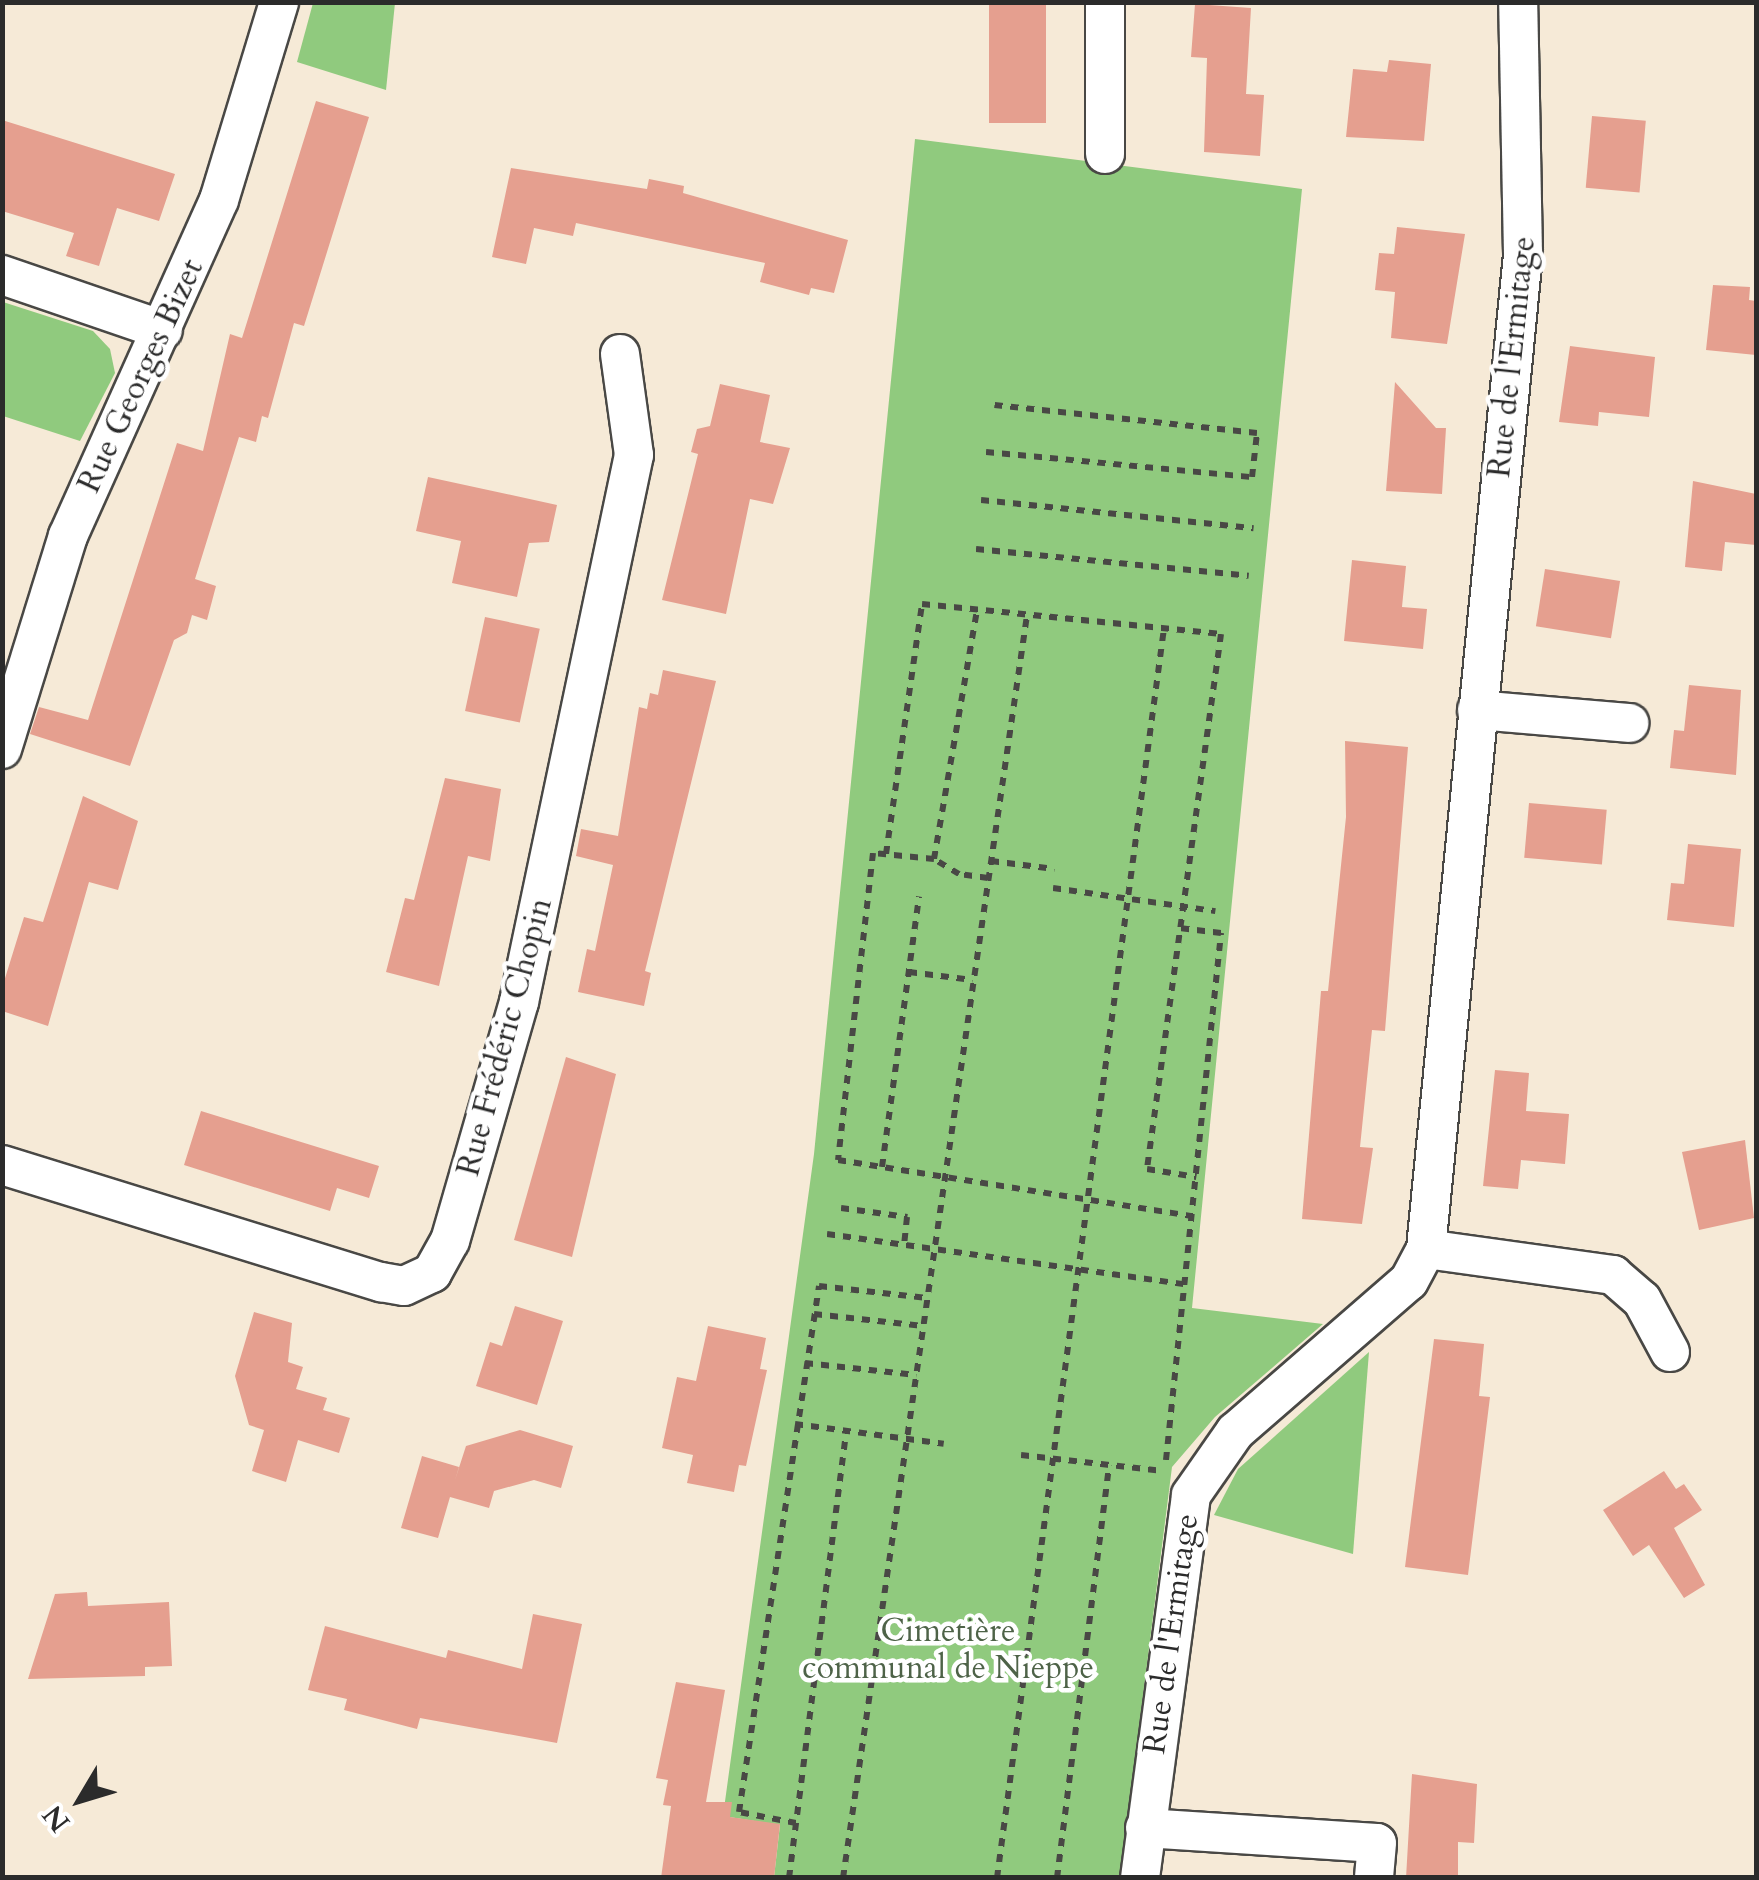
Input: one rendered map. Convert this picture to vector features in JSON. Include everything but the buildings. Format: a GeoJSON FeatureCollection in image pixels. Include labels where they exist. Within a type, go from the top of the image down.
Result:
{"type":"FeatureCollection","features":[{"type":"Feature","properties":{"kind":"street","name":"Rue Georges Bizet"},"geometry":{"type":"LineString","coordinates":[[2,749],[68,536],[220,200],[279,2]]}},
{"type":"Feature","properties":{"kind":"street"},"geometry":{"type":"LineString","coordinates":[[1104,2],[1105,154]]}},
{"type":"Feature","properties":{"kind":"street","name":"Rue de l'Ermitage"},"geometry":{"type":"LineString","coordinates":[[1140,1878],[1191,1494],[1235,1432],[1409,1281],[1426,1249],[1525,227],[1518,2]]}},
{"type":"Feature","properties":{"kind":"street"},"geometry":{"type":"LineString","coordinates":[[2,274],[163,330]]}},
{"type":"Feature","properties":{"kind":"street","name":"Rue Frédéric Chopin"},"geometry":{"type":"LineString","coordinates":[[2,1165],[381,1282],[404,1286],[432,1273],[455,1224],[522,986],[634,455],[620,354]]}},
{"type":"Feature","properties":{"kind":"street"},"geometry":{"type":"LineString","coordinates":[[1476,710],[1629,723]]}},
{"type":"Feature","properties":{"kind":"street"},"geometry":{"type":"LineString","coordinates":[[1426,1249],[1599,1269],[1642,1300],[1670,1352]]}},
{"type":"Feature","properties":{"kind":"street"},"geometry":{"type":"LineString","coordinates":[[1145,1828],[1376,1843],[1374,1878]]}},
{"type":"Feature","properties":{"kind":"path"},"geometry":{"type":"LineString","coordinates":[[986,452],[1252,476],[1257,433],[994,405]]}},
{"type":"Feature","properties":{"kind":"path"},"geometry":{"type":"LineString","coordinates":[[982,500],[1254,528]]}},
{"type":"Feature","properties":{"kind":"path"},"geometry":{"type":"LineString","coordinates":[[976,549],[1249,576]]}},
{"type":"Feature","properties":{"kind":"path"},"geometry":{"type":"LineString","coordinates":[[886,854],[922,604],[1221,634],[1147,1169],[1196,1177]]}},
{"type":"Feature","properties":{"kind":"path"},"geometry":{"type":"LineString","coordinates":[[934,859],[977,610]]}},
{"type":"Feature","properties":{"kind":"path"},"geometry":{"type":"LineString","coordinates":[[843,1878],[1027,615]]}},
{"type":"Feature","properties":{"kind":"path"},"geometry":{"type":"LineString","coordinates":[[997,1878],[1164,628]]}},
{"type":"Feature","properties":{"kind":"path"},"geometry":{"type":"LineString","coordinates":[[988,878],[958,874],[934,859],[872,853],[838,1160],[1191,1216]]}},
{"type":"Feature","properties":{"kind":"path"},"geometry":{"type":"LineString","coordinates":[[991,861],[1055,869]]}},
{"type":"Feature","properties":{"kind":"path"},"geometry":{"type":"LineString","coordinates":[[1053,888],[1215,911]]}},
{"type":"Feature","properties":{"kind":"path"},"geometry":{"type":"LineString","coordinates":[[882,1166],[920,897]]}},
{"type":"Feature","properties":{"kind":"path"},"geometry":{"type":"LineString","coordinates":[[1162,1490],[1221,933],[1179,928]]}},
{"type":"Feature","properties":{"kind":"path"},"geometry":{"type":"LineString","coordinates":[[909,972],[973,980]]}},
{"type":"Feature","properties":{"kind":"path"},"geometry":{"type":"LineString","coordinates":[[842,1208],[907,1217],[904,1244]]}},
{"type":"Feature","properties":{"kind":"path"},"geometry":{"type":"LineString","coordinates":[[827,1234],[1184,1284]]}},
{"type":"Feature","properties":{"kind":"path"},"geometry":{"type":"LineString","coordinates":[[796,1823],[739,1812],[818,1286],[927,1298]]}},
{"type":"Feature","properties":{"kind":"path"},"geometry":{"type":"LineString","coordinates":[[814,1314],[923,1326]]}},
{"type":"Feature","properties":{"kind":"path"},"geometry":{"type":"LineString","coordinates":[[806,1363],[916,1375]]}},
{"type":"Feature","properties":{"kind":"path"},"geometry":{"type":"LineString","coordinates":[[795,1424],[944,1444]]}},
{"type":"Feature","properties":{"kind":"path"},"geometry":{"type":"LineString","coordinates":[[789,1878],[846,1431]]}},
{"type":"Feature","properties":{"kind":"path"},"geometry":{"type":"LineString","coordinates":[[1020,1455],[1164,1471]]}},
{"type":"Feature","properties":{"kind":"path"},"geometry":{"type":"LineString","coordinates":[[1058,1878],[1109,1465]]}},
{"type":"Feature","properties":{"kind":"green space"},"geometry":{"type":"Polygon","coordinates":[[[313,3],[395,3],[386,90],[297,62],[313,3]]]}},
{"type":"Feature","properties":{"kind":"green space","name":"Cimetière communal de Nieppe"},"geometry":{"type":"Polygon","coordinates":[[[915,139],[1302,189],[1192,1308],[1323,1324],[1215,1417],[1172,1467],[1120,1877],[774,1877],[780,1825],[723,1816],[814,1154],[915,139]]]}},
{"type":"Feature","properties":{"kind":"green space"},"geometry":{"type":"Polygon","coordinates":[[[3,302],[93,331],[110,349],[115,373],[80,441],[3,416],[3,302]]]}},
{"type":"Feature","properties":{"kind":"green space"},"geometry":{"type":"Polygon","coordinates":[[[1369,1352],[1353,1554],[1214,1515],[1238,1469],[1369,1352]]]}}]}
